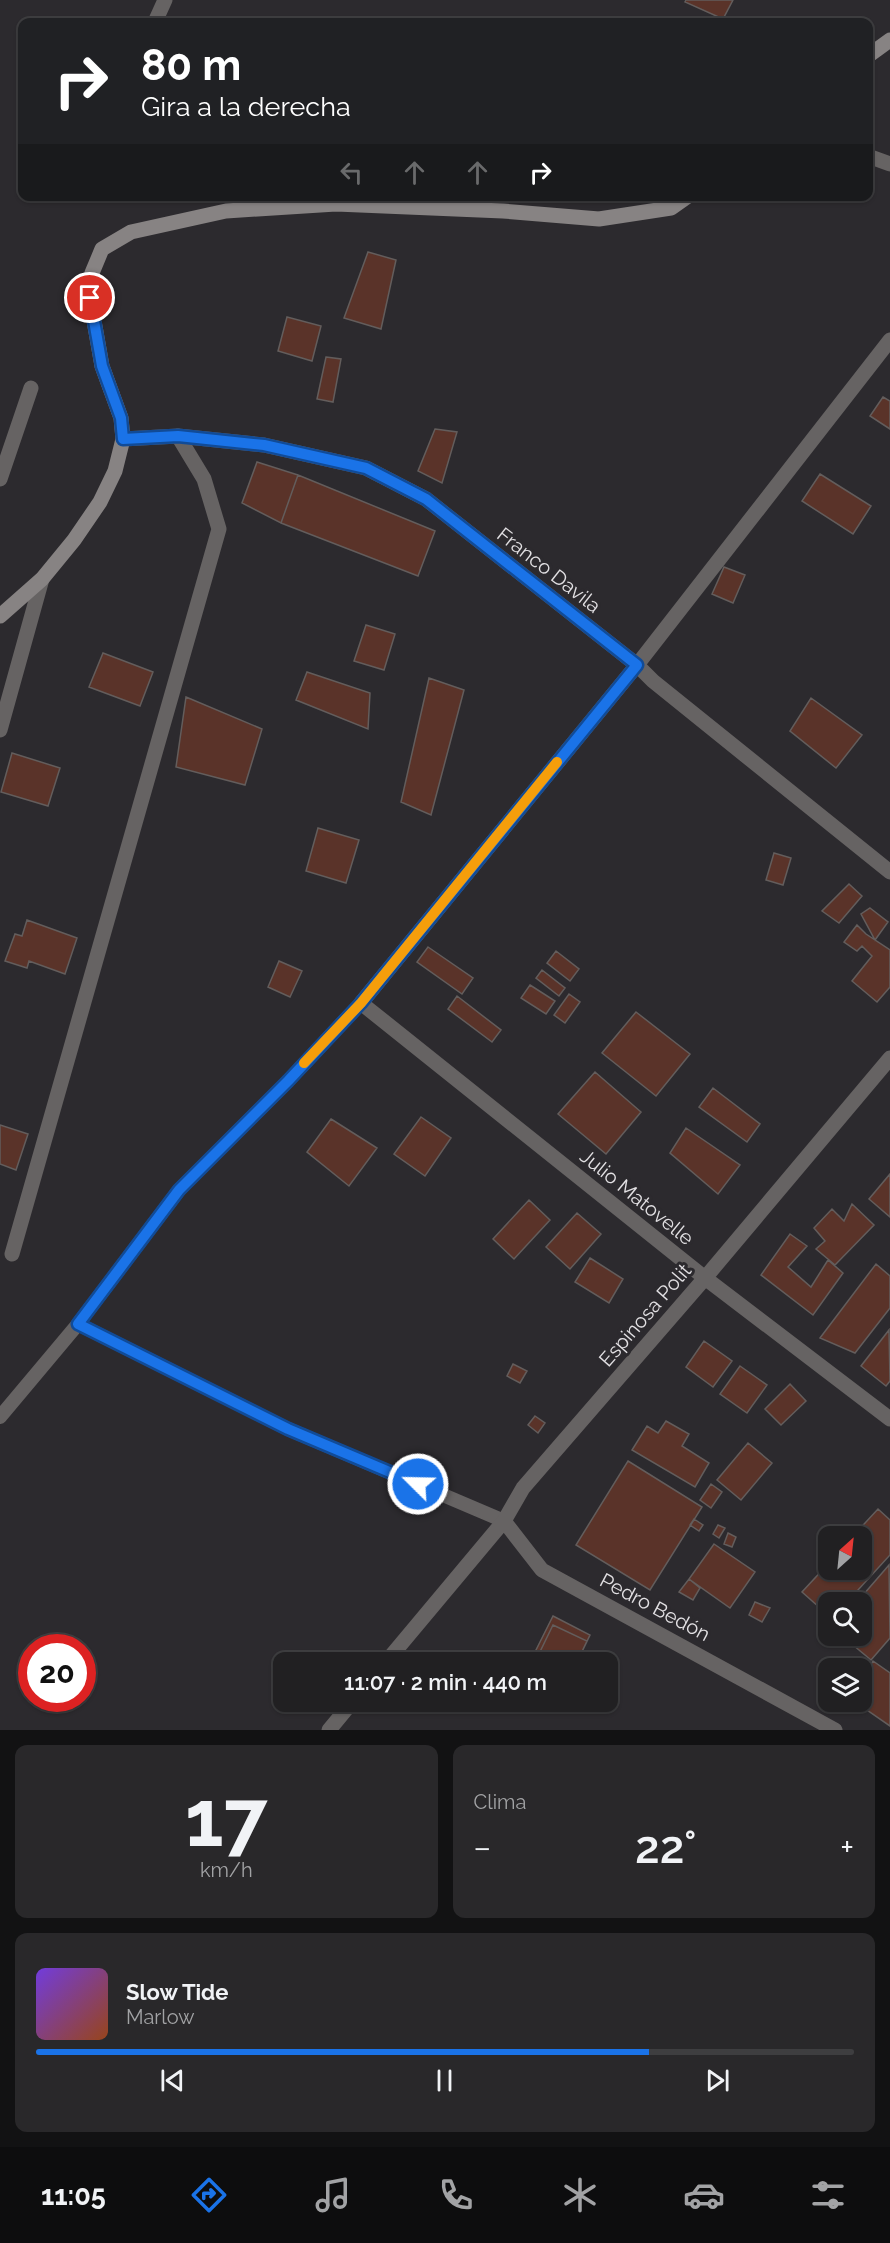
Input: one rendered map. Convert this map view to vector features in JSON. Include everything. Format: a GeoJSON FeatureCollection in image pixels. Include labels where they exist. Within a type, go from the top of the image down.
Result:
{"type":"FeatureCollection","features":[{"type":"Feature","properties":{"kind":"main road"},"geometry":{"type":"LineString","coordinates":[[873,52],[890,40]]}},
{"type":"Feature","properties":{"kind":"main road"},"geometry":{"type":"LineString","coordinates":[[0,616],[42,579],[74,540],[100,502],[115,471],[123,439],[121,418],[102,366],[90,298],[92,273],[102,249],[131,232],[226,211],[336,204],[503,211],[599,219],[671,208],[681,201]]}},
{"type":"Feature","properties":{"kind":"street"},"geometry":{"type":"LineString","coordinates":[[157,18],[165,0]]}},
{"type":"Feature","properties":{"kind":"street"},"geometry":{"type":"LineString","coordinates":[[873,158],[890,164]]}},
{"type":"Feature","properties":{"kind":"street"},"geometry":{"type":"LineString","coordinates":[[361,1003],[637,665],[890,340]]}},
{"type":"Feature","properties":{"kind":"street"},"geometry":{"type":"LineString","coordinates":[[0,479],[31,388]]}},
{"type":"Feature","properties":{"kind":"street"},"geometry":{"type":"LineString","coordinates":[[12,1254],[219,529],[204,479],[178,436]]}},
{"type":"Feature","properties":{"kind":"street","name":"Franco Davila"},"geometry":{"type":"LineString","coordinates":[[123,439],[178,436],[264,445],[366,468],[426,499],[637,665],[662,688],[890,872]]}},
{"type":"Feature","properties":{"kind":"street"},"geometry":{"type":"LineString","coordinates":[[0,730],[42,579]]}},
{"type":"Feature","properties":{"kind":"street","name":"Julio Matovelle"},"geometry":{"type":"LineString","coordinates":[[361,1003],[705,1278],[890,1419]]}},
{"type":"Feature","properties":{"kind":"street","name":"Espinosa Polit"},"geometry":{"type":"LineString","coordinates":[[504,1521],[523,1488],[705,1278],[890,1058]]}},
{"type":"Feature","properties":{"kind":"street"},"geometry":{"type":"LineString","coordinates":[[394,1652],[504,1521]]}},
{"type":"Feature","properties":{"kind":"street","name":"Pedro Bedón"},"geometry":{"type":"LineString","coordinates":[[504,1521],[542,1570],[835,1730]]}},
{"type":"Feature","properties":{"kind":"street"},"geometry":{"type":"LineString","coordinates":[[329,1730],[344,1712]]}},
{"type":"Feature","properties":{"kind":"lane"},"geometry":{"type":"LineString","coordinates":[[0,1417],[78,1324],[179,1190],[288,1081],[361,1003]]}},
{"type":"Feature","properties":{"kind":"lane"},"geometry":{"type":"LineString","coordinates":[[78,1324],[288,1429],[504,1521]]}},
{"type":"Feature","properties":{"kind":"building"},"geometry":{"type":"Polygon","coordinates":[[[686,0],[733,0],[724,18],[685,2],[686,0]]]}},
{"type":"Feature","properties":{"kind":"building"},"geometry":{"type":"Polygon","coordinates":[[[368,252],[396,260],[381,329],[344,318],[368,252]]]}},
{"type":"Feature","properties":{"kind":"building"},"geometry":{"type":"Polygon","coordinates":[[[287,317],[321,326],[312,361],[278,351],[287,317]]]}},
{"type":"Feature","properties":{"kind":"building"},"geometry":{"type":"Polygon","coordinates":[[[326,357],[341,359],[333,402],[317,399],[326,357]]]}},
{"type":"Feature","properties":{"kind":"building"},"geometry":{"type":"Polygon","coordinates":[[[883,397],[890,401],[890,429],[870,416],[883,397]]]}},
{"type":"Feature","properties":{"kind":"building"},"geometry":{"type":"Polygon","coordinates":[[[435,429],[457,432],[442,483],[418,471],[435,429]]]}},
{"type":"Feature","properties":{"kind":"building"},"geometry":{"type":"Polygon","coordinates":[[[257,462],[298,475],[281,523],[242,503],[257,462]]]}},
{"type":"Feature","properties":{"kind":"building"},"geometry":{"type":"Polygon","coordinates":[[[820,474],[871,506],[853,534],[802,501],[820,474]]]}},
{"type":"Feature","properties":{"kind":"building"},"geometry":{"type":"Polygon","coordinates":[[[298,475],[435,531],[418,576],[281,523],[298,475]]]}},
{"type":"Feature","properties":{"kind":"building"},"geometry":{"type":"Polygon","coordinates":[[[724,567],[745,575],[733,603],[712,594],[724,567]]]}},
{"type":"Feature","properties":{"kind":"building"},"geometry":{"type":"Polygon","coordinates":[[[366,625],[395,634],[384,670],[354,661],[366,625]]]}},
{"type":"Feature","properties":{"kind":"building"},"geometry":{"type":"Polygon","coordinates":[[[103,653],[153,672],[140,706],[89,687],[103,653]]]}},
{"type":"Feature","properties":{"kind":"building"},"geometry":{"type":"Polygon","coordinates":[[[307,672],[370,693],[368,729],[296,700],[307,672]]]}},
{"type":"Feature","properties":{"kind":"building"},"geometry":{"type":"Polygon","coordinates":[[[429,678],[464,690],[431,815],[401,802],[429,678]]]}},
{"type":"Feature","properties":{"kind":"building"},"geometry":{"type":"Polygon","coordinates":[[[186,697],[262,729],[245,785],[176,767],[186,697]]]}},
{"type":"Feature","properties":{"kind":"building"},"geometry":{"type":"Polygon","coordinates":[[[811,698],[862,735],[836,768],[790,731],[811,698]]]}},
{"type":"Feature","properties":{"kind":"building"},"geometry":{"type":"Polygon","coordinates":[[[12,753],[60,768],[48,806],[1,792],[12,753]]]}},
{"type":"Feature","properties":{"kind":"building"},"geometry":{"type":"Polygon","coordinates":[[[318,828],[359,840],[346,883],[306,871],[318,828]]]}},
{"type":"Feature","properties":{"kind":"building"},"geometry":{"type":"Polygon","coordinates":[[[774,853],[791,858],[783,885],[766,880],[774,853]]]}},
{"type":"Feature","properties":{"kind":"building"},"geometry":{"type":"Polygon","coordinates":[[[849,884],[862,896],[839,923],[822,911],[849,884]]]}},
{"type":"Feature","properties":{"kind":"building"},"geometry":{"type":"Polygon","coordinates":[[[870,908],[888,922],[875,940],[861,914],[870,908]]]}},
{"type":"Feature","properties":{"kind":"building"},"geometry":{"type":"Polygon","coordinates":[[[27,920],[77,938],[65,974],[29,961],[27,968],[5,961],[15,934],[22,936],[27,920]]]}},
{"type":"Feature","properties":{"kind":"building"},"geometry":{"type":"Polygon","coordinates":[[[857,925],[890,950],[890,987],[877,1002],[852,981],[872,956],[862,946],[857,951],[844,942],[857,925]]]}},
{"type":"Feature","properties":{"kind":"building"},"geometry":{"type":"Polygon","coordinates":[[[428,947],[473,978],[462,994],[417,962],[428,947]]]}},
{"type":"Feature","properties":{"kind":"building"},"geometry":{"type":"Polygon","coordinates":[[[556,951],[579,969],[570,981],[547,963],[556,951]]]}},
{"type":"Feature","properties":{"kind":"building"},"geometry":{"type":"Polygon","coordinates":[[[279,961],[302,971],[290,997],[268,987],[279,961]]]}},
{"type":"Feature","properties":{"kind":"building"},"geometry":{"type":"Polygon","coordinates":[[[542,970],[565,988],[559,996],[536,978],[542,970]]]}},
{"type":"Feature","properties":{"kind":"building"},"geometry":{"type":"Polygon","coordinates":[[[530,985],[555,1001],[546,1014],[521,998],[530,985]]]}},
{"type":"Feature","properties":{"kind":"building"},"geometry":{"type":"Polygon","coordinates":[[[569,994],[580,1002],[565,1023],[554,1015],[569,994]]]}},
{"type":"Feature","properties":{"kind":"building"},"geometry":{"type":"Polygon","coordinates":[[[457,996],[501,1030],[492,1042],[448,1009],[457,996]]]}},
{"type":"Feature","properties":{"kind":"building"},"geometry":{"type":"Polygon","coordinates":[[[636,1012],[690,1054],[656,1096],[602,1053],[636,1012]]]}},
{"type":"Feature","properties":{"kind":"building"},"geometry":{"type":"Polygon","coordinates":[[[595,1072],[641,1112],[606,1154],[558,1114],[595,1072]]]}},
{"type":"Feature","properties":{"kind":"building"},"geometry":{"type":"Polygon","coordinates":[[[713,1088],[760,1124],[747,1142],[699,1107],[713,1088]]]}},
{"type":"Feature","properties":{"kind":"building"},"geometry":{"type":"Polygon","coordinates":[[[421,1117],[451,1138],[425,1176],[394,1154],[421,1117]]]}},
{"type":"Feature","properties":{"kind":"building"},"geometry":{"type":"Polygon","coordinates":[[[331,1119],[377,1148],[349,1186],[307,1152],[331,1119]]]}},
{"type":"Feature","properties":{"kind":"building"},"geometry":{"type":"Polygon","coordinates":[[[0,1125],[28,1134],[16,1170],[0,1164],[0,1125]]]}},
{"type":"Feature","properties":{"kind":"building"},"geometry":{"type":"Polygon","coordinates":[[[686,1128],[740,1165],[718,1194],[670,1153],[686,1128]]]}},
{"type":"Feature","properties":{"kind":"building"},"geometry":{"type":"Polygon","coordinates":[[[890,1174],[890,1217],[869,1199],[890,1174]]]}},
{"type":"Feature","properties":{"kind":"building"},"geometry":{"type":"Polygon","coordinates":[[[529,1200],[550,1220],[514,1259],[493,1239],[529,1200]]]}},
{"type":"Feature","properties":{"kind":"building"},"geometry":{"type":"Polygon","coordinates":[[[852,1204],[874,1225],[835,1265],[816,1249],[825,1241],[814,1228],[832,1209],[844,1221],[852,1204]]]}},
{"type":"Feature","properties":{"kind":"building"},"geometry":{"type":"Polygon","coordinates":[[[577,1213],[601,1234],[570,1269],[546,1247],[577,1213]]]}},
{"type":"Feature","properties":{"kind":"building"},"geometry":{"type":"Polygon","coordinates":[[[790,1234],[807,1246],[788,1267],[811,1287],[828,1260],[843,1273],[813,1315],[761,1275],[790,1234]]]}},
{"type":"Feature","properties":{"kind":"building"},"geometry":{"type":"Polygon","coordinates":[[[590,1258],[623,1279],[609,1303],[575,1282],[590,1258]]]}},
{"type":"Feature","properties":{"kind":"building"},"geometry":{"type":"Polygon","coordinates":[[[876,1264],[890,1276],[890,1308],[855,1353],[820,1338],[876,1264]]]}},
{"type":"Feature","properties":{"kind":"building"},"geometry":{"type":"Polygon","coordinates":[[[889,1330],[890,1381],[886,1386],[861,1366],[889,1330]]]}},
{"type":"Feature","properties":{"kind":"building"},"geometry":{"type":"Polygon","coordinates":[[[704,1341],[732,1361],[713,1387],[686,1367],[704,1341]]]}},
{"type":"Feature","properties":{"kind":"building"},"geometry":{"type":"Polygon","coordinates":[[[513,1364],[527,1371],[520,1383],[507,1376],[513,1364]]]}},
{"type":"Feature","properties":{"kind":"building"},"geometry":{"type":"Polygon","coordinates":[[[740,1366],[767,1385],[747,1413],[720,1394],[740,1366]]]}},
{"type":"Feature","properties":{"kind":"building"},"geometry":{"type":"Polygon","coordinates":[[[790,1384],[806,1401],[781,1425],[765,1409],[790,1384]]]}},
{"type":"Feature","properties":{"kind":"building"},"geometry":{"type":"Polygon","coordinates":[[[535,1416],[545,1423],[538,1433],[528,1425],[535,1416]]]}},
{"type":"Feature","properties":{"kind":"building"},"geometry":{"type":"Polygon","coordinates":[[[666,1421],[689,1434],[682,1446],[709,1463],[695,1487],[632,1450],[647,1426],[658,1433],[666,1421]]]}},
{"type":"Feature","properties":{"kind":"building"},"geometry":{"type":"Polygon","coordinates":[[[748,1443],[772,1463],[741,1500],[717,1480],[748,1443]]]}},
{"type":"Feature","properties":{"kind":"building"},"geometry":{"type":"Polygon","coordinates":[[[628,1461],[702,1507],[650,1590],[576,1545],[628,1461]]]}},
{"type":"Feature","properties":{"kind":"building"},"geometry":{"type":"Polygon","coordinates":[[[711,1484],[722,1492],[711,1508],[700,1500],[711,1484]]]}},
{"type":"Feature","properties":{"kind":"building"},"geometry":{"type":"Polygon","coordinates":[[[878,1509],[890,1520],[890,1555],[872,1575],[872,1526],[862,1526],[878,1509]]]}},
{"type":"Feature","properties":{"kind":"building"},"geometry":{"type":"Polygon","coordinates":[[[694,1519],[703,1525],[699,1531],[690,1525],[694,1519]]]}},
{"type":"Feature","properties":{"kind":"building"},"geometry":{"type":"Polygon","coordinates":[[[718,1525],[725,1528],[719,1538],[713,1534],[718,1525]]]}},
{"type":"Feature","properties":{"kind":"building"},"geometry":{"type":"Polygon","coordinates":[[[728,1533],[736,1537],[732,1547],[724,1544],[728,1533]]]}},
{"type":"Feature","properties":{"kind":"building"},"geometry":{"type":"Polygon","coordinates":[[[714,1544],[755,1572],[730,1608],[689,1579],[714,1544]]]}},
{"type":"Feature","properties":{"kind":"building"},"geometry":{"type":"Polygon","coordinates":[[[889,1565],[890,1638],[872,1659],[854,1646],[872,1646],[872,1592],[866,1592],[889,1565]]]}},
{"type":"Feature","properties":{"kind":"building"},"geometry":{"type":"Polygon","coordinates":[[[818,1575],[818,1580],[867,1580],[856,1592],[818,1592],[818,1606],[802,1592],[818,1575]]]}},
{"type":"Feature","properties":{"kind":"building"},"geometry":{"type":"Polygon","coordinates":[[[689,1579],[700,1588],[693,1600],[679,1592],[689,1579]]]}},
{"type":"Feature","properties":{"kind":"building"},"geometry":{"type":"Polygon","coordinates":[[[755,1602],[770,1608],[762,1622],[749,1615],[755,1602]]]}},
{"type":"Feature","properties":{"kind":"building"},"geometry":{"type":"Polygon","coordinates":[[[553,1616],[590,1635],[582,1652],[535,1652],[553,1616]]]}},
{"type":"Feature","properties":{"kind":"building"},"geometry":{"type":"Polygon","coordinates":[[[553,1625],[587,1641],[582,1652],[540,1652],[553,1625]]]}},
{"type":"Feature","properties":{"kind":"building"},"geometry":{"type":"Polygon","coordinates":[[[872,1662],[890,1673],[890,1726],[870,1712],[872,1712],[872,1662]]]}},
{"type":"Feature","properties":{"kind":"slow traffic"},"geometry":{"type":"LineString","coordinates":[[304,1063],[361,1003],[557,762]]}},
{"type":"Feature","properties":{"kind":"route"},"geometry":{"type":"LineString","coordinates":[[90,298],[102,366],[121,418],[123,439],[178,436],[264,445],[366,468],[426,499],[637,665],[361,1003],[288,1081],[179,1190],[78,1324],[288,1429],[418,1484]]}}]}
